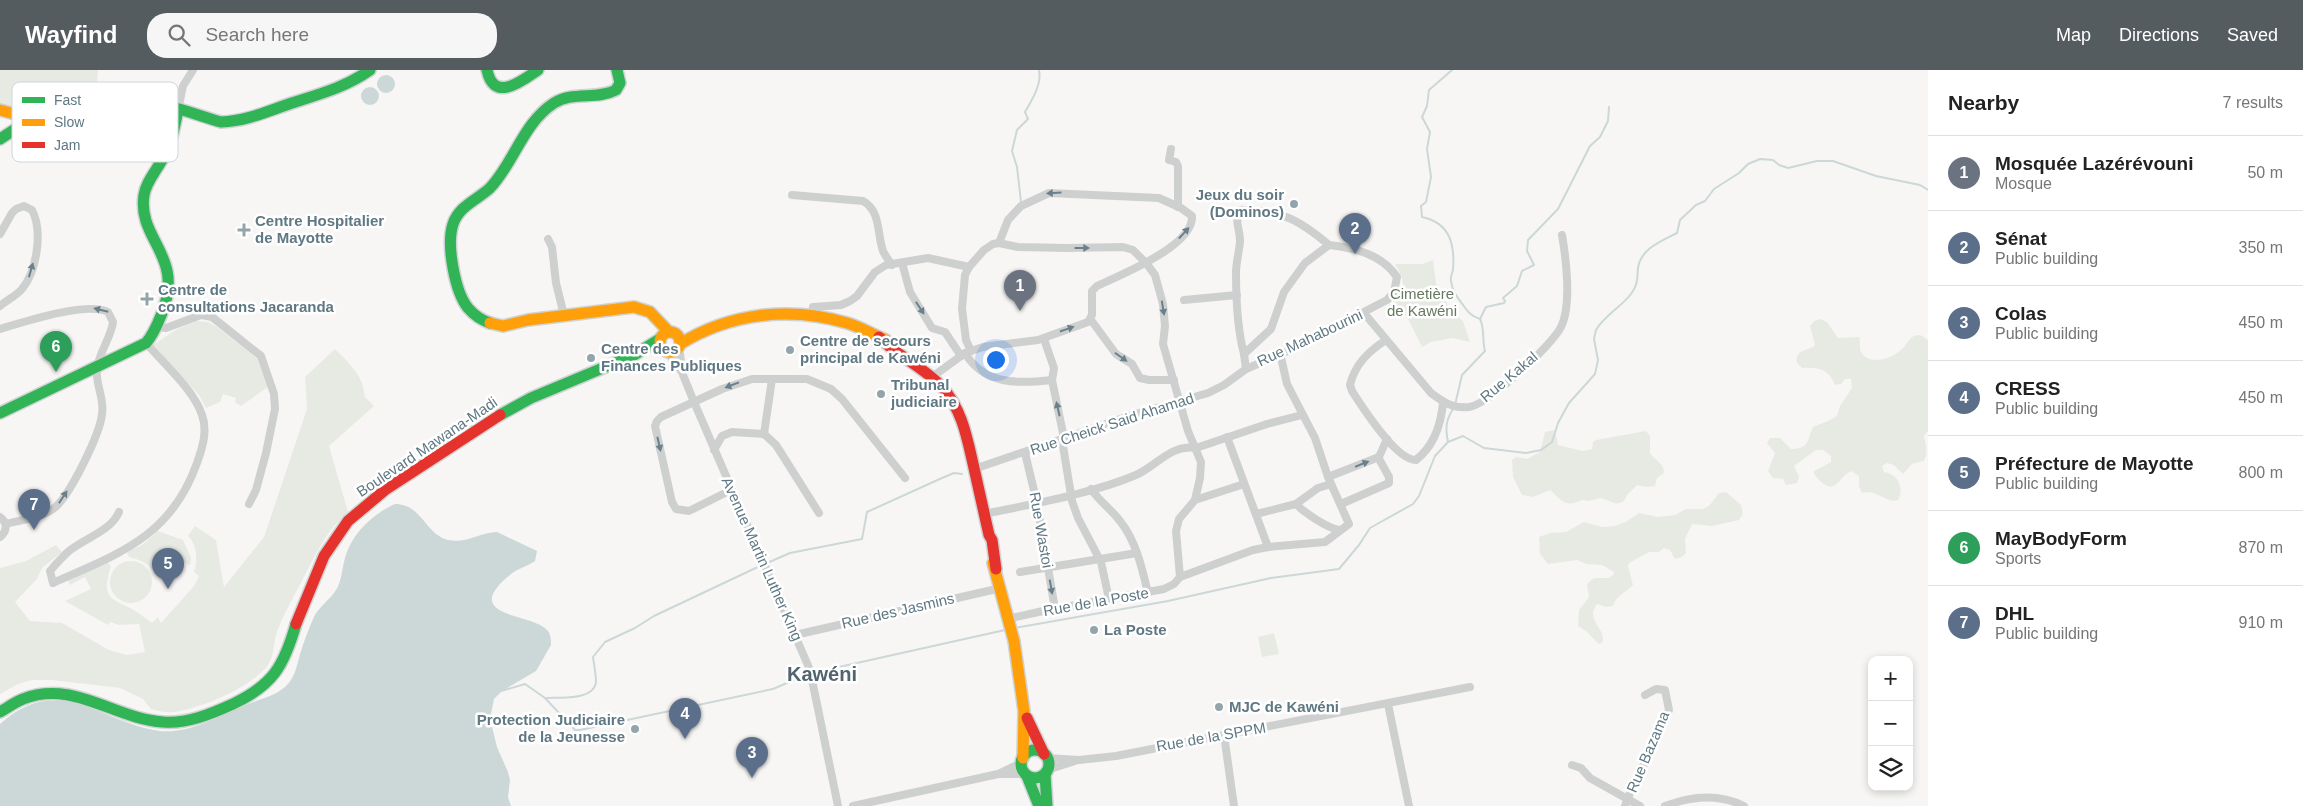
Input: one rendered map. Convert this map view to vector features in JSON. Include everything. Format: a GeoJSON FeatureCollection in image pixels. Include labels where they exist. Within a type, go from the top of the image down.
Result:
{"type":"FeatureCollection","features":[{"type":"Feature","properties":{"kind":"main road"},"geometry":{"type":"LineString","coordinates":[[178,110],[221,122],[243,120],[334,90],[355,81],[370,70]]}},
{"type":"Feature","properties":{"kind":"main road"},"geometry":{"type":"LineString","coordinates":[[487,70],[489,78],[493,83],[507,88],[520,84],[538,70]]}},
{"type":"Feature","properties":{"kind":"main road"},"geometry":{"type":"LineString","coordinates":[[617,70],[620,83],[616,90],[610,93],[567,97],[546,109],[494,183],[486,192],[459,211],[452,224],[451,243],[456,286],[462,301],[476,317],[496,326],[564,315],[634,308],[649,311],[658,318],[666,340]]}},
{"type":"Feature","properties":{"kind":"main road"},"geometry":{"type":"LineString","coordinates":[[0,110],[12,114]]}},
{"type":"Feature","properties":{"kind":"main road"},"geometry":{"type":"LineString","coordinates":[[0,139],[12,132]]}},
{"type":"Feature","properties":{"kind":"main road"},"geometry":{"type":"LineString","coordinates":[[0,413],[146,343],[156,327],[167,300],[170,279],[165,262],[148,224],[144,196],[147,186],[162,162]]}},
{"type":"Feature","properties":{"kind":"main road"},"geometry":{"type":"LineString","coordinates":[[666,340],[750,317],[785,318],[790,316],[812,316],[849,323],[879,337],[886,346],[928,374],[952,402],[969,447],[989,535],[987,541],[1001,588],[1024,711],[1024,768],[1039,806]]}},
{"type":"Feature","properties":{"kind":"main road","name":"Boulevard Mawana-Madi"},"geometry":{"type":"LineString","coordinates":[[0,712],[16,701],[32,695],[51,692],[69,693],[144,720],[171,722],[199,716],[242,699],[266,683],[281,665],[308,592],[333,540],[345,524],[361,509],[409,474],[522,403],[666,340],[672,352],[679,345],[720,325]]}},
{"type":"Feature","properties":{"kind":"main road"},"geometry":{"type":"LineString","coordinates":[[666,340],[678,336],[679,345]]}},
{"type":"Feature","properties":{"kind":"main road"},"geometry":{"type":"LineString","coordinates":[[1024,711],[1045,756],[1047,806]]}},
{"type":"Feature","properties":{"kind":"main road"},"geometry":{"type":"LineString","coordinates":[[1024,768],[1033,751],[1045,756]]}},
{"type":"Feature","properties":{"kind":"main road"},"geometry":{"type":"LineString","coordinates":[[1024,768],[1037,778],[1046,772]]}},
{"type":"Feature","properties":{"kind":"street"},"geometry":{"type":"LineString","coordinates":[[178,110],[183,86],[192,70]]}},
{"type":"Feature","properties":{"kind":"street"},"geometry":{"type":"LineString","coordinates":[[1170,149],[1170,160],[1176,162],[1178,166],[1178,207]]}},
{"type":"Feature","properties":{"kind":"street"},"geometry":{"type":"LineString","coordinates":[[999,243],[1008,220],[1022,206],[1049,193],[1159,198],[1188,212],[1192,216],[1191,226],[1161,255],[1097,286],[1092,291],[1093,308],[1090,320]]}},
{"type":"Feature","properties":{"kind":"street"},"geometry":{"type":"LineString","coordinates":[[792,195],[863,200],[870,204],[876,218],[884,252],[892,265]]}},
{"type":"Feature","properties":{"kind":"street"},"geometry":{"type":"LineString","coordinates":[[0,234],[16,209],[24,206],[32,210],[36,221],[37,237],[29,277],[20,291],[0,306]]}},
{"type":"Feature","properties":{"kind":"street"},"geometry":{"type":"LineString","coordinates":[[1244,354],[1271,329],[1284,292],[1305,263],[1329,245],[1306,226],[1287,216],[1240,210],[1236,220],[1240,241],[1236,266],[1239,330],[1246,369]]}},
{"type":"Feature","properties":{"kind":"street","name":"Rue Kakal"},"geometry":{"type":"LineString","coordinates":[[1450,405],[1472,406],[1492,395],[1538,354],[1562,326],[1566,305],[1565,253],[1562,235]]}},
{"type":"Feature","properties":{"kind":"street"},"geometry":{"type":"LineString","coordinates":[[548,239],[552,247],[556,283],[564,315]]}},
{"type":"Feature","properties":{"kind":"street"},"geometry":{"type":"LineString","coordinates":[[966,354],[962,310],[965,276],[969,267],[984,250],[999,243],[1018,246],[1123,247],[1133,250],[1146,263],[1155,275],[1163,304],[1165,326],[1163,344],[1200,462],[1200,478],[1195,500],[1179,519],[1176,531],[1180,577]]}},
{"type":"Feature","properties":{"kind":"street","name":"Rue Mahabourini"},"geometry":{"type":"LineString","coordinates":[[1246,369],[1290,350],[1330,328],[1364,313],[1392,296],[1397,286],[1397,277],[1382,261],[1364,252],[1329,245]]}},
{"type":"Feature","properties":{"kind":"street"},"geometry":{"type":"LineString","coordinates":[[812,316],[813,307],[841,305],[850,301],[875,272],[886,266],[928,258],[969,267]]}},
{"type":"Feature","properties":{"kind":"street"},"geometry":{"type":"LineString","coordinates":[[902,263],[910,292],[932,328],[945,332],[973,364],[989,377],[998,380],[1027,382],[1052,380]]}},
{"type":"Feature","properties":{"kind":"street"},"geometry":{"type":"LineString","coordinates":[[1184,300],[1237,295]]}},
{"type":"Feature","properties":{"kind":"street"},"geometry":{"type":"LineString","coordinates":[[0,329],[88,308],[104,309],[111,315],[113,324],[97,366],[102,415],[99,429],[73,481],[55,508],[44,514],[6,524]]}},
{"type":"Feature","properties":{"kind":"street"},"geometry":{"type":"LineString","coordinates":[[1364,313],[1431,393],[1450,405],[1434,437],[1416,460],[1411,460],[1387,440],[1361,406],[1350,385],[1361,362],[1372,349],[1386,340]]}},
{"type":"Feature","properties":{"kind":"street"},"geometry":{"type":"LineString","coordinates":[[156,327],[166,328],[201,316],[212,317],[261,356],[274,394],[275,408],[256,490],[249,504]]}},
{"type":"Feature","properties":{"kind":"street"},"geometry":{"type":"LineString","coordinates":[[928,374],[966,354],[999,344],[1044,339],[1090,320]]}},
{"type":"Feature","properties":{"kind":"street"},"geometry":{"type":"LineString","coordinates":[[1090,320],[1116,354],[1132,364],[1140,378],[1144,380],[1174,380]]}},
{"type":"Feature","properties":{"kind":"street"},"geometry":{"type":"LineString","coordinates":[[1044,339],[1054,368],[1052,380],[1064,438],[1063,446],[1070,494],[1078,518],[1103,567],[1109,599]]}},
{"type":"Feature","properties":{"kind":"street","name":"Avenue Martin Luther King"},"geometry":{"type":"LineString","coordinates":[[666,340],[761,554],[811,674],[838,806]]}},
{"type":"Feature","properties":{"kind":"street"},"geometry":{"type":"LineString","coordinates":[[119,512],[116,520],[109,526],[85,540],[59,561],[50,571],[53,583],[125,551],[146,537],[159,526],[186,490],[192,478],[204,439],[202,416],[192,397],[146,343]]}},
{"type":"Feature","properties":{"kind":"street","name":"Avenue Martin Luther King"},"geometry":{"type":"LineString","coordinates":[[679,345],[683,375]]}},
{"type":"Feature","properties":{"kind":"street"},"geometry":{"type":"LineString","coordinates":[[1280,353],[1286,384],[1315,438],[1329,480],[1341,504],[1389,483],[1389,477],[1378,458]]}},
{"type":"Feature","properties":{"kind":"street","name":"Rue Cheick Said Ahamad"},"geometry":{"type":"LineString","coordinates":[[974,469],[1132,415],[1180,403],[1224,385],[1246,369]]}},
{"type":"Feature","properties":{"kind":"street"},"geometry":{"type":"LineString","coordinates":[[731,490],[690,510],[676,509],[672,502],[655,426],[661,417],[738,383],[752,379],[807,379],[831,389],[842,399],[905,478]]}},
{"type":"Feature","properties":{"kind":"street"},"geometry":{"type":"LineString","coordinates":[[764,434],[772,379]]}},
{"type":"Feature","properties":{"kind":"street"},"geometry":{"type":"LineString","coordinates":[[984,514],[1091,489],[1145,471],[1172,450],[1187,446],[1196,448],[1302,415]]}},
{"type":"Feature","properties":{"kind":"street"},"geometry":{"type":"LineString","coordinates":[[714,450],[722,436],[732,432],[764,434],[776,445],[819,513]]}},
{"type":"Feature","properties":{"kind":"street"},"geometry":{"type":"LineString","coordinates":[[1227,437],[1268,546]]}},
{"type":"Feature","properties":{"kind":"street"},"geometry":{"type":"LineString","coordinates":[[1256,514],[1296,504],[1329,480],[1378,458],[1387,440]]}},
{"type":"Feature","properties":{"kind":"street","name":"Rue Wastoi"},"geometry":{"type":"LineString","coordinates":[[1025,453],[1037,503],[1055,609]]}},
{"type":"Feature","properties":{"kind":"street"},"geometry":{"type":"LineString","coordinates":[[1195,500],[1207,498],[1244,484]]}},
{"type":"Feature","properties":{"kind":"street"},"geometry":{"type":"LineString","coordinates":[[1091,489],[1098,500],[1120,520],[1137,553],[1148,592]]}},
{"type":"Feature","properties":{"kind":"street"},"geometry":{"type":"LineString","coordinates":[[1296,504],[1306,513],[1332,529],[1339,530]]}},
{"type":"Feature","properties":{"kind":"street","name":"Rue de la Poste"},"geometry":{"type":"LineString","coordinates":[[1008,624],[1055,609],[1148,592],[1170,586],[1180,577],[1268,546],[1325,542],[1339,530],[1350,524],[1341,504]]}},
{"type":"Feature","properties":{"kind":"street"},"geometry":{"type":"LineString","coordinates":[[0,517],[6,524],[6,529],[0,537]]}},
{"type":"Feature","properties":{"kind":"street"},"geometry":{"type":"LineString","coordinates":[[1020,572],[1137,553]]}},
{"type":"Feature","properties":{"kind":"street","name":"Rue des Jasmins"},"geometry":{"type":"LineString","coordinates":[[795,634],[1001,588]]}},
{"type":"Feature","properties":{"kind":"street","name":"Rue de la SPPM"},"geometry":{"type":"LineString","coordinates":[[1079,760],[1116,756],[1470,687]]}},
{"type":"Feature","properties":{"kind":"street","name":"Rue Bazama"},"geometry":{"type":"LineString","coordinates":[[1627,802],[1634,780],[1647,759],[1669,710],[1665,690],[1656,689],[1645,695]]}},
{"type":"Feature","properties":{"kind":"street"},"geometry":{"type":"LineString","coordinates":[[1388,704],[1409,806]]}},
{"type":"Feature","properties":{"kind":"street"},"geometry":{"type":"LineString","coordinates":[[1224,735],[1234,806]]}},
{"type":"Feature","properties":{"kind":"street"},"geometry":{"type":"LineString","coordinates":[[1045,756],[1079,760]]}},
{"type":"Feature","properties":{"kind":"street"},"geometry":{"type":"LineString","coordinates":[[1046,772],[1079,760]]}},
{"type":"Feature","properties":{"kind":"street"},"geometry":{"type":"LineString","coordinates":[[1572,765],[1581,768],[1590,778],[1627,802],[1640,806]]}},
{"type":"Feature","properties":{"kind":"street"},"geometry":{"type":"LineString","coordinates":[[854,806],[1024,768]]}},
{"type":"Feature","properties":{"kind":"street"},"geometry":{"type":"LineString","coordinates":[[998,774],[1024,768]]}},
{"type":"Feature","properties":{"kind":"street"},"geometry":{"type":"LineString","coordinates":[[1665,806],[1700,797],[1744,806]]}},
{"type":"Feature","properties":{"kind":"green space"},"geometry":{"type":"Polygon","coordinates":[[[0,70],[98,70],[97,82],[12,82],[12,107],[0,103],[0,70]]]}},
{"type":"Feature","properties":{"kind":"green space","name":"Cimetière de Kawéni"},"geometry":{"type":"Polygon","coordinates":[[[1433,260],[1436,283],[1451,311],[1463,321],[1470,342],[1452,338],[1431,342],[1422,347],[1408,319],[1392,300],[1400,292],[1403,283],[1401,274],[1395,264],[1422,264],[1433,260]]]}},
{"type":"Feature","properties":{"kind":"green space"},"geometry":{"type":"Polygon","coordinates":[[[1821,319],[1827,322],[1838,338],[1859,337],[1861,352],[1870,359],[1888,358],[1894,355],[1911,338],[1918,335],[1928,340],[1928,431],[1924,436],[1926,455],[1924,461],[1912,464],[1903,474],[1894,465],[1887,463],[1882,466],[1884,472],[1893,475],[1900,486],[1901,491],[1898,500],[1890,500],[1868,492],[1862,493],[1859,486],[1859,476],[1851,471],[1831,487],[1821,482],[1814,474],[1814,471],[1831,462],[1831,456],[1823,450],[1816,450],[1794,466],[1799,477],[1797,483],[1786,485],[1783,479],[1773,478],[1768,471],[1775,453],[1767,443],[1770,438],[1780,438],[1791,449],[1802,447],[1807,442],[1813,427],[1837,416],[1840,406],[1852,388],[1851,379],[1845,379],[1841,384],[1835,385],[1830,375],[1826,372],[1813,368],[1802,368],[1797,363],[1800,353],[1815,345],[1810,326],[1814,321],[1821,319]]]}},
{"type":"Feature","properties":{"kind":"green space"},"geometry":{"type":"Polygon","coordinates":[[[196,321],[208,322],[217,327],[258,359],[268,387],[241,406],[235,402],[236,398],[223,394],[220,402],[206,408],[199,395],[153,345],[177,329],[196,321]]]}},
{"type":"Feature","properties":{"kind":"green space"},"geometry":{"type":"Polygon","coordinates":[[[335,349],[355,370],[362,382],[365,397],[374,406],[329,446],[348,512],[324,539],[288,607],[276,634],[273,652],[268,665],[250,681],[225,696],[184,710],[170,712],[151,709],[143,699],[120,688],[52,680],[32,680],[18,684],[0,694],[0,568],[26,561],[56,545],[62,552],[42,568],[37,579],[15,602],[30,621],[62,623],[109,650],[127,655],[145,652],[139,624],[119,625],[110,622],[108,625],[65,601],[91,589],[85,577],[70,585],[68,580],[107,562],[111,566],[107,580],[109,594],[118,602],[152,623],[158,617],[161,623],[194,586],[199,576],[194,572],[196,552],[188,536],[195,526],[216,540],[224,587],[264,537],[307,409],[305,377],[335,349]]]}},
{"type":"Feature","properties":{"kind":"green space"},"geometry":{"type":"Polygon","coordinates":[[[1555,430],[1558,445],[1583,451],[1592,449],[1593,442],[1596,440],[1646,431],[1650,436],[1650,453],[1661,464],[1664,473],[1657,478],[1655,486],[1637,485],[1621,503],[1612,503],[1601,498],[1568,503],[1561,500],[1550,490],[1533,497],[1522,495],[1513,477],[1512,460],[1516,457],[1527,459],[1540,452],[1545,432],[1555,430]]]}},
{"type":"Feature","properties":{"kind":"green space"},"geometry":{"type":"Polygon","coordinates":[[[1726,492],[1741,505],[1743,514],[1739,520],[1712,526],[1692,524],[1685,539],[1686,553],[1682,557],[1675,559],[1670,550],[1664,548],[1659,552],[1649,552],[1629,563],[1628,566],[1633,585],[1619,596],[1613,606],[1606,607],[1597,604],[1594,610],[1594,620],[1602,633],[1602,643],[1599,644],[1578,626],[1579,610],[1589,597],[1587,584],[1594,578],[1608,578],[1614,572],[1602,565],[1587,564],[1577,560],[1548,564],[1540,554],[1539,537],[1550,533],[1566,532],[1584,522],[1602,527],[1615,526],[1626,522],[1639,513],[1658,517],[1675,515],[1686,509],[1703,509],[1709,506],[1719,493],[1726,492]]]}},
{"type":"Feature","properties":{"kind":"green space"},"geometry":{"type":"Polygon","coordinates":[[[158,531],[183,540],[191,558],[190,566],[184,562],[177,571],[166,563],[157,575],[145,563],[129,557],[127,553],[130,550],[142,545],[158,531]]]}},
{"type":"Feature","properties":{"kind":"green space"},"geometry":{"type":"Polygon","coordinates":[[[131,561],[139,563],[148,571],[152,582],[150,590],[142,599],[131,603],[123,601],[114,593],[110,582],[112,574],[120,565],[131,561]]]}},
{"type":"Feature","properties":{"kind":"green space"},"geometry":{"type":"Polygon","coordinates":[[[1274,633],[1279,654],[1262,657],[1258,637],[1274,633]]]}},
{"type":"Feature","properties":{"kind":"shaded area"},"geometry":{"type":"Polygon","coordinates":[[[386,75],[392,78],[395,84],[392,90],[386,93],[380,90],[377,84],[380,78],[386,75]]]}},
{"type":"Feature","properties":{"kind":"shaded area"},"geometry":{"type":"Polygon","coordinates":[[[370,87],[376,90],[379,96],[376,102],[370,105],[364,102],[361,96],[364,90],[370,87]]]}},
{"type":"Feature","properties":{"kind":"shaded area"},"geometry":{"type":"Polygon","coordinates":[[[395,504],[404,505],[411,509],[434,532],[448,540],[455,541],[497,532],[537,551],[535,561],[511,574],[496,588],[492,599],[495,607],[547,630],[551,639],[551,645],[536,671],[502,691],[494,699],[490,719],[497,747],[510,780],[508,797],[511,806],[0,806],[0,724],[21,709],[41,702],[61,701],[80,705],[139,726],[160,731],[171,731],[182,730],[204,723],[281,690],[293,676],[304,641],[315,615],[338,586],[345,558],[353,540],[371,519],[395,504]]]}},
{"type":"Feature","properties":{"kind":"waterway"},"geometry":{"type":"LineString","coordinates":[[1021,202],[1017,167],[1012,151],[1017,130],[1028,119],[1025,112],[1038,86],[1039,70]]}},
{"type":"Feature","properties":{"kind":"waterway"},"geometry":{"type":"LineString","coordinates":[[1452,70],[1429,90],[1427,106],[1422,117],[1430,132],[1427,149],[1431,177],[1426,202],[1421,206],[1422,217],[1439,224],[1449,236],[1453,252],[1451,278],[1453,288],[1468,312],[1480,319],[1482,327],[1485,351],[1462,375],[1455,405]]}},
{"type":"Feature","properties":{"kind":"waterway"},"geometry":{"type":"LineString","coordinates":[[1480,319],[1486,307],[1504,303],[1503,298],[1517,286],[1522,271],[1534,265],[1527,251],[1528,240],[1558,209],[1590,146],[1600,137],[1608,121],[1609,107]]}},
{"type":"Feature","properties":{"kind":"waterway"},"geometry":{"type":"LineString","coordinates":[[1015,628],[1168,601],[1271,578],[1339,569],[1370,528],[1413,504],[1419,496],[1435,456],[1448,442],[1463,436],[1484,448],[1526,453],[1541,450],[1552,442],[1558,423],[1569,403],[1595,374],[1598,360],[1594,339],[1596,330],[1603,320],[1627,299],[1635,288],[1638,268],[1643,255],[1659,242],[1677,233],[1680,220],[1696,205],[1705,201],[1714,189],[1739,173],[1748,164],[1760,159],[1773,160],[1779,165],[1788,168],[1817,161],[1833,161],[1876,176],[1920,185],[1928,190]]}},
{"type":"Feature","properties":{"kind":"waterway"},"geometry":{"type":"LineString","coordinates":[[1448,442],[1447,424],[1453,409]]}},
{"type":"Feature","properties":{"kind":"waterway"},"geometry":{"type":"LineString","coordinates":[[767,563],[790,553],[862,539],[867,512],[954,473],[962,474]]}},
{"type":"Feature","properties":{"kind":"waterway"},"geometry":{"type":"LineString","coordinates":[[545,698],[575,697],[589,692],[594,688],[596,682],[593,657],[605,642],[635,628],[654,616],[762,565]]}},
{"type":"Feature","properties":{"kind":"waterway"},"geometry":{"type":"LineString","coordinates":[[812,673],[1005,630]]}},
{"type":"Feature","properties":{"kind":"waterway"},"geometry":{"type":"LineString","coordinates":[[501,691],[525,684],[545,698],[575,730],[580,730],[773,689],[808,674]]}},
{"type":"Feature","properties":{"kind":"traffic: fast"},"geometry":{"type":"LineString","coordinates":[[178,109],[221,122],[240,120],[332,90],[370,70]]}},
{"type":"Feature","properties":{"kind":"traffic: fast"},"geometry":{"type":"LineString","coordinates":[[487,70],[491,80],[496,86],[502,88],[517,83],[538,70]]}},
{"type":"Feature","properties":{"kind":"traffic: fast"},"geometry":{"type":"LineString","coordinates":[[490,323],[470,311],[459,291],[451,256],[451,233],[459,212],[490,188],[506,167],[526,132],[543,111],[561,99],[601,95],[616,90],[620,83],[617,70]]}},
{"type":"Feature","properties":{"kind":"traffic: fast"},"geometry":{"type":"LineString","coordinates":[[0,139],[12,131]]}},
{"type":"Feature","properties":{"kind":"traffic: fast"},"geometry":{"type":"LineString","coordinates":[[0,413],[146,343],[154,332],[168,293],[168,276],[165,262],[147,224],[144,211],[144,195],[147,185],[160,162]]}},
{"type":"Feature","properties":{"kind":"traffic: fast"},"geometry":{"type":"LineString","coordinates":[[500,415],[531,398],[634,355],[660,339]]}},
{"type":"Feature","properties":{"kind":"traffic: fast"},"geometry":{"type":"LineString","coordinates":[[0,712],[23,699],[41,694],[59,694],[76,697],[145,719],[172,722],[199,718],[247,697],[267,681],[275,673],[287,652],[296,624]]}},
{"type":"Feature","properties":{"kind":"traffic: fast"},"geometry":{"type":"LineString","coordinates":[[1035,750],[1045,754],[1049,764],[1045,774],[1035,778],[1025,774],[1021,764],[1025,754],[1035,750]]}},
{"type":"Feature","properties":{"kind":"traffic: fast"},"geometry":{"type":"LineString","coordinates":[[1045,774],[1047,806]]}},
{"type":"Feature","properties":{"kind":"traffic: fast"},"geometry":{"type":"LineString","coordinates":[[1027,776],[1039,806]]}},
{"type":"Feature","properties":{"kind":"traffic: slow"},"geometry":{"type":"LineString","coordinates":[[0,110],[12,113]]}},
{"type":"Feature","properties":{"kind":"traffic: slow"},"geometry":{"type":"LineString","coordinates":[[490,323],[503,326],[528,320],[634,307],[650,312],[669,332]]}},
{"type":"Feature","properties":{"kind":"traffic: slow"},"geometry":{"type":"LineString","coordinates":[[680,344],[719,325],[740,319],[782,314],[826,318],[847,323],[886,340]]}},
{"type":"Feature","properties":{"kind":"traffic: slow"},"geometry":{"type":"LineString","coordinates":[[670,332],[677,335],[680,342],[677,349],[670,352],[663,349],[660,342],[663,335],[670,332]]}},
{"type":"Feature","properties":{"kind":"traffic: slow"},"geometry":{"type":"LineString","coordinates":[[993,563],[1014,641],[1024,711],[1023,758]]}},
{"type":"Feature","properties":{"kind":"traffic: jam"},"geometry":{"type":"LineString","coordinates":[[879,337],[935,380],[949,396],[960,415],[989,535],[992,540],[996,569]]}},
{"type":"Feature","properties":{"kind":"traffic: jam"},"geometry":{"type":"LineString","coordinates":[[296,624],[324,556],[348,521],[385,490],[500,415]]}},
{"type":"Feature","properties":{"kind":"traffic: jam"},"geometry":{"type":"LineString","coordinates":[[1027,718],[1044,754]]}},
{"type":"Feature","properties":{"kind":"place","name":"Jeux du soir (Dominos)"},"geometry":{"type":"Point","coordinates":[1294,204]}},
{"type":"Feature","properties":{"kind":"place","name":"Centre Hospitalier de Mayotte"},"geometry":{"type":"Point","coordinates":[244,230]}},
{"type":"Feature","properties":{"kind":"place","name":"Sénat"},"geometry":{"type":"Point","coordinates":[1355,254]}},
{"type":"Feature","properties":{"kind":"place","name":"Centre de consultations Jacaranda"},"geometry":{"type":"Point","coordinates":[147,299]}},
{"type":"Feature","properties":{"kind":"place","name":"Mosquée Lazérévouni"},"geometry":{"type":"Point","coordinates":[1020,311]}},
{"type":"Feature","properties":{"kind":"place","name":"Centre de secours principal de Kawéni"},"geometry":{"type":"Point","coordinates":[790,350]}},
{"type":"Feature","properties":{"kind":"place","name":"Centre des Finances Publiques"},"geometry":{"type":"Point","coordinates":[591,358]}},
{"type":"Feature","properties":{"kind":"place","name":"MayBodyForm"},"geometry":{"type":"Point","coordinates":[56,372]}},
{"type":"Feature","properties":{"kind":"place","name":"Tribunal judiciaire"},"geometry":{"type":"Point","coordinates":[881,394]}},
{"type":"Feature","properties":{"kind":"place","name":"DHL"},"geometry":{"type":"Point","coordinates":[34,530]}},
{"type":"Feature","properties":{"kind":"place","name":"Préfecture de Mayotte"},"geometry":{"type":"Point","coordinates":[168,589]}},
{"type":"Feature","properties":{"kind":"place","name":"La Poste"},"geometry":{"type":"Point","coordinates":[1094,630]}},
{"type":"Feature","properties":{"kind":"place","name":"MJC de Kawéni"},"geometry":{"type":"Point","coordinates":[1219,707]}},
{"type":"Feature","properties":{"kind":"place","name":"Protection Judiciaire de la Jeunesse"},"geometry":{"type":"Point","coordinates":[635,729]}},
{"type":"Feature","properties":{"kind":"place","name":"CRESS"},"geometry":{"type":"Point","coordinates":[685,739]}},
{"type":"Feature","properties":{"kind":"place","name":"Colas"},"geometry":{"type":"Point","coordinates":[752,778]}},
{"type":"Feature","properties":{"kind":"district","name":"Kawéni"},"geometry":{"type":"Point","coordinates":[822,674]}}]}
